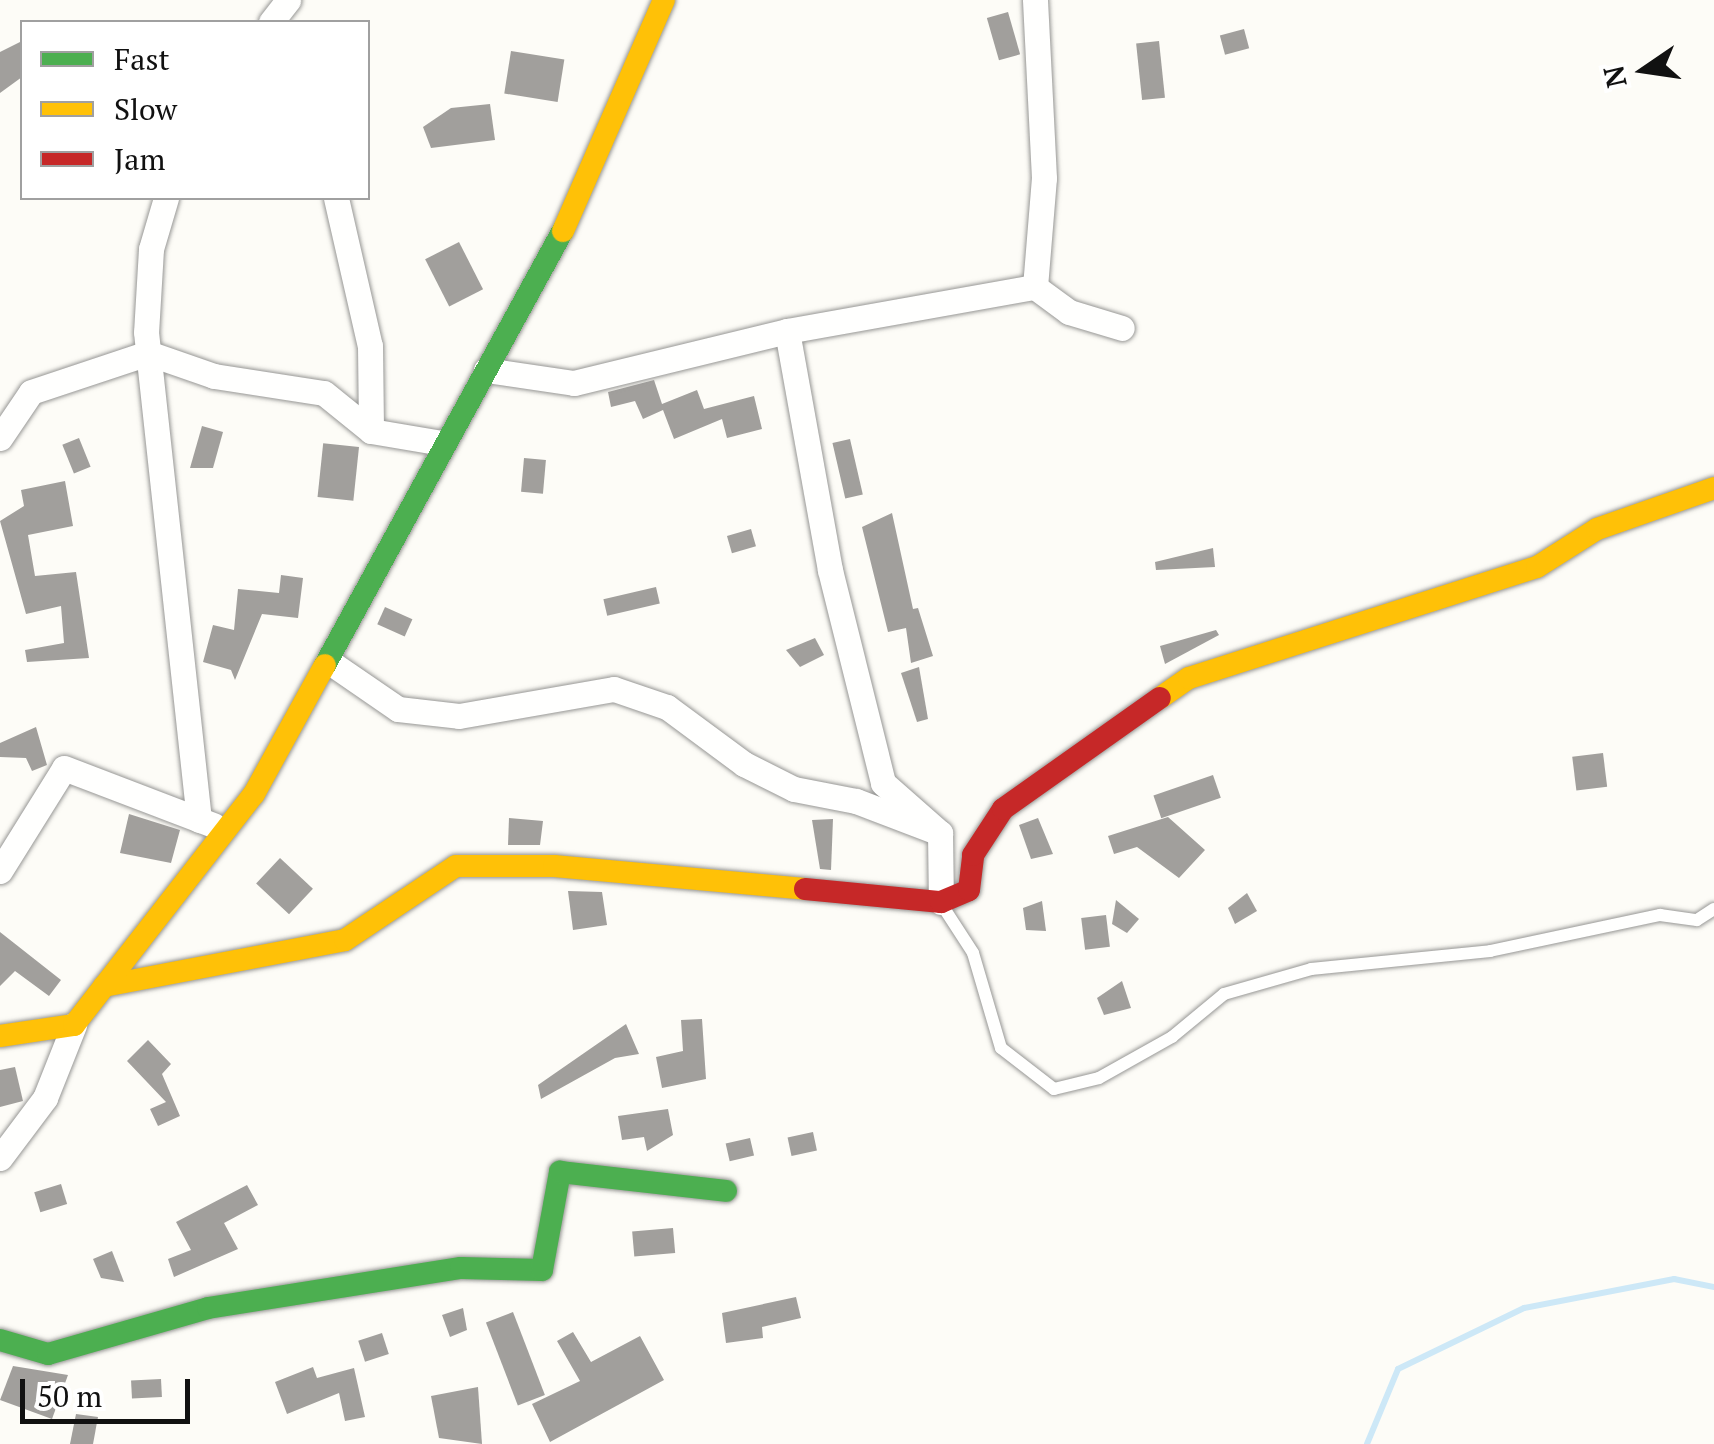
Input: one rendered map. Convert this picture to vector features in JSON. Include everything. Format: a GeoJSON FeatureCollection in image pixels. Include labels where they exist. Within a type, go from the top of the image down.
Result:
{"type":"FeatureCollection","features":[{"type":"Feature","properties":{"kind":"street"},"geometry":{"type":"LineString","coordinates":[[0,1158],[45,1098],[74,1024],[226,830],[331,663],[442,444],[569,221],[664,0]]}},
{"type":"Feature","properties":{"kind":"street"},"geometry":{"type":"LineString","coordinates":[[1034,287],[1044,178],[1035,0]]}},
{"type":"Feature","properties":{"kind":"street"},"geometry":{"type":"LineString","coordinates":[[165,200],[150,250],[148,353],[199,820]]}},
{"type":"Feature","properties":{"kind":"street"},"geometry":{"type":"LineString","coordinates":[[336,200],[370,346],[372,431]]}},
{"type":"Feature","properties":{"kind":"street"},"geometry":{"type":"LineString","coordinates":[[486,370],[574,383],[788,331],[1034,287],[1068,312],[1122,328]]}},
{"type":"Feature","properties":{"kind":"street"},"geometry":{"type":"LineString","coordinates":[[788,331],[830,570],[883,783],[940,833],[941,902]]}},
{"type":"Feature","properties":{"kind":"street"},"geometry":{"type":"LineString","coordinates":[[0,438],[30,392],[148,353],[214,376],[324,393],[372,431],[442,444]]}},
{"type":"Feature","properties":{"kind":"street"},"geometry":{"type":"LineString","coordinates":[[104,986],[346,940],[456,866],[554,866],[941,902],[969,890],[973,856],[1003,810],[1189,678],[1537,567],[1597,529],[1714,488]]}},
{"type":"Feature","properties":{"kind":"street"},"geometry":{"type":"LineString","coordinates":[[331,663],[398,709],[458,716],[614,689],[668,707],[744,764],[794,789],[856,801],[940,833]]}},
{"type":"Feature","properties":{"kind":"street"},"geometry":{"type":"LineString","coordinates":[[0,870],[64,768],[226,830]]}},
{"type":"Feature","properties":{"kind":"street"},"geometry":{"type":"LineString","coordinates":[[0,1036],[74,1024]]}},
{"type":"Feature","properties":{"kind":"street"},"geometry":{"type":"LineString","coordinates":[[0,1340],[48,1354],[208,1308],[461,1268],[542,1270],[560,1172],[726,1191]]}},
{"type":"Feature","properties":{"kind":"lane"},"geometry":{"type":"LineString","coordinates":[[941,902],[972,953],[1001,1048],[1054,1088],[1099,1078],[1172,1037],[1224,994],[1311,969],[1490,950],[1660,915],[1697,920],[1714,909]]}},
{"type":"Feature","properties":{"kind":"building"},"geometry":{"type":"Polygon","coordinates":[[[1008,12],[1020,54],[999,60],[987,18],[1008,12]]]}},
{"type":"Feature","properties":{"kind":"building"},"geometry":{"type":"Polygon","coordinates":[[[1244,29],[1249,48],[1225,55],[1220,35],[1244,29]]]}},
{"type":"Feature","properties":{"kind":"building"},"geometry":{"type":"Polygon","coordinates":[[[1159,41],[1165,98],[1142,100],[1136,43],[1159,41]]]}},
{"type":"Feature","properties":{"kind":"building"},"geometry":{"type":"Polygon","coordinates":[[[20,42],[20,78],[0,93],[0,52],[20,42]]]}},
{"type":"Feature","properties":{"kind":"building"},"geometry":{"type":"Polygon","coordinates":[[[511,51],[564,59],[558,102],[504,93],[511,51]]]}},
{"type":"Feature","properties":{"kind":"building"},"geometry":{"type":"Polygon","coordinates":[[[490,104],[495,140],[431,148],[423,127],[451,108],[490,104]]]}},
{"type":"Feature","properties":{"kind":"building"},"geometry":{"type":"Polygon","coordinates":[[[459,242],[483,289],[449,306],[425,259],[459,242]]]}},
{"type":"Feature","properties":{"kind":"building"},"geometry":{"type":"Polygon","coordinates":[[[654,380],[662,404],[697,390],[704,409],[754,396],[762,429],[727,438],[722,419],[674,439],[663,410],[643,419],[635,401],[611,407],[608,392],[654,380]]]}},
{"type":"Feature","properties":{"kind":"building"},"geometry":{"type":"Polygon","coordinates":[[[202,426],[223,432],[213,468],[190,468],[202,426]]]}},
{"type":"Feature","properties":{"kind":"building"},"geometry":{"type":"Polygon","coordinates":[[[79,438],[91,467],[74,473],[62,445],[79,438]]]}},
{"type":"Feature","properties":{"kind":"building"},"geometry":{"type":"Polygon","coordinates":[[[850,439],[863,495],[845,499],[832,443],[850,439]]]}},
{"type":"Feature","properties":{"kind":"building"},"geometry":{"type":"Polygon","coordinates":[[[323,443],[359,447],[353,501],[318,497],[323,443]]]}},
{"type":"Feature","properties":{"kind":"building"},"geometry":{"type":"Polygon","coordinates":[[[524,458],[546,460],[543,494],[521,492],[524,458]]]}},
{"type":"Feature","properties":{"kind":"building"},"geometry":{"type":"Polygon","coordinates":[[[65,481],[73,526],[28,535],[35,576],[76,572],[89,658],[27,662],[25,650],[64,643],[61,606],[26,614],[0,521],[24,506],[21,490],[65,481]]]}},
{"type":"Feature","properties":{"kind":"building"},"geometry":{"type":"Polygon","coordinates":[[[892,513],[913,609],[918,608],[933,656],[911,663],[906,628],[888,632],[862,527],[892,513]]]}},
{"type":"Feature","properties":{"kind":"building"},"geometry":{"type":"Polygon","coordinates":[[[751,529],[756,546],[732,553],[727,536],[751,529]]]}},
{"type":"Feature","properties":{"kind":"building"},"geometry":{"type":"Polygon","coordinates":[[[1213,548],[1215,567],[1156,570],[1155,562],[1213,548]]]}},
{"type":"Feature","properties":{"kind":"building"},"geometry":{"type":"Polygon","coordinates":[[[281,575],[303,578],[298,618],[262,614],[235,680],[231,670],[203,662],[213,625],[234,630],[238,589],[279,593],[281,575]]]}},
{"type":"Feature","properties":{"kind":"building"},"geometry":{"type":"Polygon","coordinates":[[[656,587],[660,604],[607,616],[603,599],[656,587]]]}},
{"type":"Feature","properties":{"kind":"building"},"geometry":{"type":"Polygon","coordinates":[[[385,607],[412,619],[405,637],[377,624],[385,607]]]}},
{"type":"Feature","properties":{"kind":"building"},"geometry":{"type":"Polygon","coordinates":[[[1216,630],[1219,635],[1165,664],[1160,646],[1216,630]]]}},
{"type":"Feature","properties":{"kind":"building"},"geometry":{"type":"Polygon","coordinates":[[[815,638],[824,655],[800,667],[786,650],[815,638]]]}},
{"type":"Feature","properties":{"kind":"building"},"geometry":{"type":"Polygon","coordinates":[[[919,667],[928,719],[917,722],[901,673],[919,667]]]}},
{"type":"Feature","properties":{"kind":"building"},"geometry":{"type":"Polygon","coordinates":[[[36,727],[47,765],[32,771],[26,758],[0,757],[0,743],[36,727]]]}},
{"type":"Feature","properties":{"kind":"building"},"geometry":{"type":"Polygon","coordinates":[[[1603,753],[1607,787],[1576,791],[1572,757],[1603,753]]]}},
{"type":"Feature","properties":{"kind":"building"},"geometry":{"type":"Polygon","coordinates":[[[1213,775],[1221,798],[1161,818],[1153,796],[1213,775]]]}},
{"type":"Feature","properties":{"kind":"building"},"geometry":{"type":"Polygon","coordinates":[[[129,814],[180,830],[171,863],[120,853],[129,814]]]}},
{"type":"Feature","properties":{"kind":"building"},"geometry":{"type":"Polygon","coordinates":[[[1168,817],[1205,850],[1179,878],[1137,847],[1114,854],[1108,836],[1168,817]]]}},
{"type":"Feature","properties":{"kind":"building"},"geometry":{"type":"Polygon","coordinates":[[[509,818],[543,821],[540,845],[508,845],[509,818]]]}},
{"type":"Feature","properties":{"kind":"building"},"geometry":{"type":"Polygon","coordinates":[[[1038,818],[1053,854],[1031,859],[1019,825],[1038,818]]]}},
{"type":"Feature","properties":{"kind":"building"},"geometry":{"type":"Polygon","coordinates":[[[833,819],[831,870],[820,869],[812,820],[833,819]]]}},
{"type":"Feature","properties":{"kind":"building"},"geometry":{"type":"Polygon","coordinates":[[[280,858],[313,889],[289,914],[256,884],[280,858]]]}},
{"type":"Feature","properties":{"kind":"building"},"geometry":{"type":"Polygon","coordinates":[[[568,891],[602,892],[607,925],[573,930],[568,891]]]}},
{"type":"Feature","properties":{"kind":"building"},"geometry":{"type":"Polygon","coordinates":[[[1247,893],[1257,911],[1235,924],[1228,908],[1247,893]]]}},
{"type":"Feature","properties":{"kind":"building"},"geometry":{"type":"Polygon","coordinates":[[[1116,900],[1139,919],[1127,933],[1112,924],[1116,900]]]}},
{"type":"Feature","properties":{"kind":"building"},"geometry":{"type":"Polygon","coordinates":[[[1042,901],[1046,931],[1026,930],[1023,908],[1042,901]]]}},
{"type":"Feature","properties":{"kind":"building"},"geometry":{"type":"Polygon","coordinates":[[[1106,915],[1110,947],[1085,950],[1081,918],[1106,915]]]}},
{"type":"Feature","properties":{"kind":"building"},"geometry":{"type":"Polygon","coordinates":[[[0,932],[61,980],[49,996],[15,971],[0,986],[0,932]]]}},
{"type":"Feature","properties":{"kind":"building"},"geometry":{"type":"Polygon","coordinates":[[[1122,981],[1131,1008],[1104,1015],[1097,998],[1122,981]]]}},
{"type":"Feature","properties":{"kind":"building"},"geometry":{"type":"Polygon","coordinates":[[[702,1019],[706,1079],[662,1088],[656,1057],[683,1051],[681,1020],[702,1019]]]}},
{"type":"Feature","properties":{"kind":"building"},"geometry":{"type":"Polygon","coordinates":[[[626,1024],[639,1054],[615,1058],[541,1099],[538,1085],[626,1024]]]}},
{"type":"Feature","properties":{"kind":"building"},"geometry":{"type":"Polygon","coordinates":[[[148,1040],[171,1064],[162,1074],[180,1116],[158,1126],[150,1109],[166,1102],[127,1061],[148,1040]]]}},
{"type":"Feature","properties":{"kind":"building"},"geometry":{"type":"Polygon","coordinates":[[[15,1067],[23,1101],[0,1107],[0,1070],[15,1067]]]}},
{"type":"Feature","properties":{"kind":"building"},"geometry":{"type":"Polygon","coordinates":[[[668,1109],[673,1135],[647,1151],[644,1137],[622,1140],[618,1116],[668,1109]]]}},
{"type":"Feature","properties":{"kind":"building"},"geometry":{"type":"Polygon","coordinates":[[[813,1132],[817,1151],[792,1156],[788,1137],[813,1132]]]}},
{"type":"Feature","properties":{"kind":"building"},"geometry":{"type":"Polygon","coordinates":[[[750,1138],[754,1156],[730,1161],[726,1144],[750,1138]]]}},
{"type":"Feature","properties":{"kind":"building"},"geometry":{"type":"Polygon","coordinates":[[[61,1184],[67,1204],[40,1212],[34,1192],[61,1184]]]}},
{"type":"Feature","properties":{"kind":"building"},"geometry":{"type":"Polygon","coordinates":[[[247,1185],[258,1205],[224,1223],[238,1249],[174,1277],[168,1259],[191,1250],[176,1222],[247,1185]]]}},
{"type":"Feature","properties":{"kind":"building"},"geometry":{"type":"Polygon","coordinates":[[[673,1228],[675,1253],[634,1256],[632,1232],[673,1228]]]}},
{"type":"Feature","properties":{"kind":"building"},"geometry":{"type":"Polygon","coordinates":[[[112,1251],[124,1282],[101,1278],[93,1259],[112,1251]]]}},
{"type":"Feature","properties":{"kind":"building"},"geometry":{"type":"Polygon","coordinates":[[[796,1297],[801,1318],[762,1327],[763,1338],[726,1343],[722,1313],[796,1297]]]}},
{"type":"Feature","properties":{"kind":"building"},"geometry":{"type":"Polygon","coordinates":[[[463,1308],[467,1330],[450,1337],[442,1315],[463,1308]]]}},
{"type":"Feature","properties":{"kind":"building"},"geometry":{"type":"Polygon","coordinates":[[[513,1312],[545,1395],[518,1405],[486,1322],[513,1312]]]}},
{"type":"Feature","properties":{"kind":"building"},"geometry":{"type":"Polygon","coordinates":[[[573,1332],[591,1362],[640,1336],[664,1380],[550,1442],[532,1404],[580,1381],[557,1341],[573,1332]]]}},
{"type":"Feature","properties":{"kind":"building"},"geometry":{"type":"Polygon","coordinates":[[[382,1333],[389,1354],[365,1362],[358,1341],[382,1333]]]}},
{"type":"Feature","properties":{"kind":"building"},"geometry":{"type":"Polygon","coordinates":[[[13,1366],[68,1375],[52,1419],[0,1400],[13,1366]]]}},
{"type":"Feature","properties":{"kind":"building"},"geometry":{"type":"Polygon","coordinates":[[[313,1367],[317,1378],[354,1368],[365,1417],[345,1421],[339,1393],[287,1414],[275,1382],[313,1367]]]}},
{"type":"Feature","properties":{"kind":"building"},"geometry":{"type":"Polygon","coordinates":[[[161,1379],[162,1397],[132,1399],[131,1381],[161,1379]]]}},
{"type":"Feature","properties":{"kind":"building"},"geometry":{"type":"Polygon","coordinates":[[[478,1387],[482,1444],[439,1438],[431,1396],[478,1387]]]}},
{"type":"Feature","properties":{"kind":"building"},"geometry":{"type":"Polygon","coordinates":[[[76,1414],[98,1417],[93,1444],[70,1444],[76,1414]]]}},
{"type":"Feature","properties":{"kind":"waterway"},"geometry":{"type":"LineString","coordinates":[[1367,1444],[1398,1369],[1524,1308],[1674,1279],[1714,1287]]}},
{"type":"Feature","properties":{"kind":"traffic: fast"},"geometry":{"type":"LineString","coordinates":[[325,665],[563,231]]}},
{"type":"Feature","properties":{"kind":"traffic: fast"},"geometry":{"type":"LineString","coordinates":[[0,1340],[48,1354],[208,1308],[461,1268],[542,1270],[560,1172],[726,1191]]}},
{"type":"Feature","properties":{"kind":"traffic: slow"},"geometry":{"type":"LineString","coordinates":[[563,231],[664,0]]}},
{"type":"Feature","properties":{"kind":"traffic: slow"},"geometry":{"type":"LineString","coordinates":[[1160,698],[1189,678],[1537,567],[1597,529],[1714,488]]}},
{"type":"Feature","properties":{"kind":"traffic: slow"},"geometry":{"type":"LineString","coordinates":[[0,1036],[74,1025],[254,794],[325,665]]}},
{"type":"Feature","properties":{"kind":"traffic: slow"},"geometry":{"type":"LineString","coordinates":[[104,986],[345,940],[456,866],[554,866],[805,889]]}},
{"type":"Feature","properties":{"kind":"traffic: jam"},"geometry":{"type":"LineString","coordinates":[[805,889],[941,902],[969,890],[973,855],[1003,809],[1160,698]]}}]}
